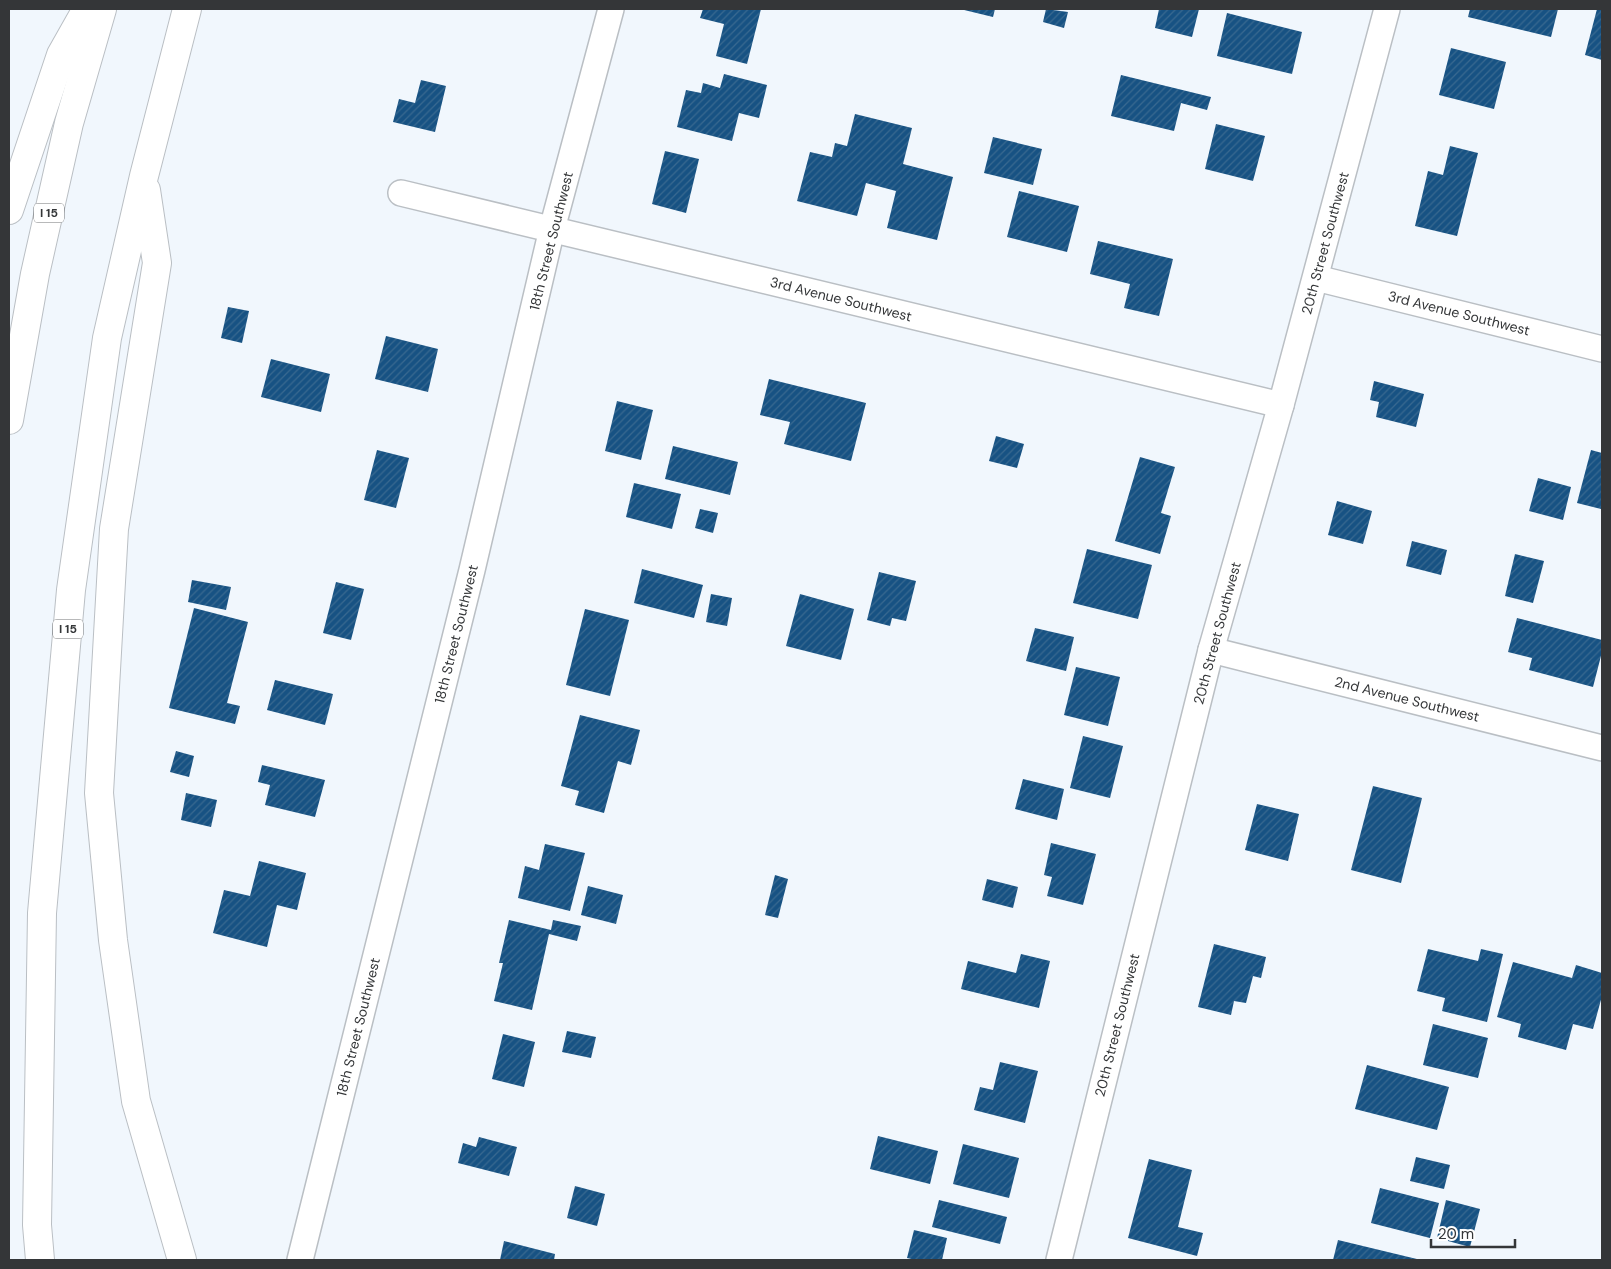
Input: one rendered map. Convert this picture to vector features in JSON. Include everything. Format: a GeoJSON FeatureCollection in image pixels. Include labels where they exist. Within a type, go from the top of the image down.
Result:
{"type":"FeatureCollection","features":[{"type":"Feature","properties":{"kind":"highway"},"geometry":{"type":"LineString","coordinates":[[9,210],[61,55],[87,9]]}},
{"type":"Feature","properties":{"kind":"highway","name":"I 15"},"geometry":{"type":"LineString","coordinates":[[9,420],[35,274],[65,141],[102,9]]}},
{"type":"Feature","properties":{"kind":"highway","name":"I 15"},"geometry":{"type":"LineString","coordinates":[[40,1260],[37,1225],[42,913],[71,590],[107,338],[144,176],[187,9]]}},
{"type":"Feature","properties":{"kind":"highway"},"geometry":{"type":"LineString","coordinates":[[144,176],[157,263],[114,529],[99,793],[113,940],[136,1101],[182,1260]]}},
{"type":"Feature","properties":{"kind":"street","name":"18th Street Southwest"},"geometry":{"type":"LineString","coordinates":[[300,1260],[472,570],[552,229],[611,9]]}},
{"type":"Feature","properties":{"kind":"street","name":"20th Street Southwest"},"geometry":{"type":"LineString","coordinates":[[1059,1260],[1211,650],[1316,278],[1387,9]]}},
{"type":"Feature","properties":{"kind":"street","name":"3rd Avenue Southwest"},"geometry":{"type":"LineString","coordinates":[[401,193],[1281,405]]}},
{"type":"Feature","properties":{"kind":"street","name":"3rd Avenue Southwest"},"geometry":{"type":"LineString","coordinates":[[1316,278],[1602,349]]}},
{"type":"Feature","properties":{"kind":"street","name":"2nd Avenue Southwest"},"geometry":{"type":"LineString","coordinates":[[1211,650],[1602,748]]}},
{"type":"Feature","properties":{"kind":"building"},"geometry":{"type":"Polygon","coordinates":[[[703,9],[761,9],[747,64],[716,56],[724,24],[700,18],[703,9]]]}},
{"type":"Feature","properties":{"kind":"building"},"geometry":{"type":"Polygon","coordinates":[[[960,9],[995,9],[993,17],[960,9]]]}},
{"type":"Feature","properties":{"kind":"building"},"geometry":{"type":"Polygon","coordinates":[[[1046,9],[1068,12],[1064,28],[1043,22],[1046,9]]]}},
{"type":"Feature","properties":{"kind":"building"},"geometry":{"type":"Polygon","coordinates":[[[1159,9],[1199,9],[1192,37],[1155,28],[1159,9]]]}},
{"type":"Feature","properties":{"kind":"building"},"geometry":{"type":"Polygon","coordinates":[[[1470,9],[1558,9],[1551,37],[1468,17],[1470,9]]]}},
{"type":"Feature","properties":{"kind":"building"},"geometry":{"type":"Polygon","coordinates":[[[1597,9],[1602,9],[1602,60],[1585,55],[1597,9]]]}},
{"type":"Feature","properties":{"kind":"building"},"geometry":{"type":"Polygon","coordinates":[[[1227,13],[1302,32],[1292,74],[1217,56],[1227,13]]]}},
{"type":"Feature","properties":{"kind":"building"},"geometry":{"type":"Polygon","coordinates":[[[1451,48],[1506,62],[1494,109],[1439,95],[1451,48]]]}},
{"type":"Feature","properties":{"kind":"building"},"geometry":{"type":"Polygon","coordinates":[[[724,74],[767,85],[759,118],[739,113],[732,141],[677,127],[686,90],[701,93],[703,83],[720,88],[724,74]]]}},
{"type":"Feature","properties":{"kind":"building"},"geometry":{"type":"Polygon","coordinates":[[[1121,75],[1211,97],[1207,110],[1181,103],[1174,131],[1111,116],[1121,75]]]}},
{"type":"Feature","properties":{"kind":"building"},"geometry":{"type":"Polygon","coordinates":[[[421,80],[446,86],[435,132],[393,122],[399,99],[415,103],[421,80]]]}},
{"type":"Feature","properties":{"kind":"building"},"geometry":{"type":"Polygon","coordinates":[[[855,114],[912,128],[903,164],[953,177],[937,240],[887,228],[896,191],[866,183],[857,216],[797,201],[810,152],[832,157],[835,143],[847,146],[855,114]]]}},
{"type":"Feature","properties":{"kind":"building"},"geometry":{"type":"Polygon","coordinates":[[[1216,124],[1265,136],[1253,181],[1205,169],[1216,124]]]}},
{"type":"Feature","properties":{"kind":"building"},"geometry":{"type":"Polygon","coordinates":[[[993,137],[1042,149],[1033,185],[984,173],[993,137]]]}},
{"type":"Feature","properties":{"kind":"building"},"geometry":{"type":"Polygon","coordinates":[[[1450,146],[1478,153],[1457,236],[1415,226],[1428,171],[1443,175],[1450,146]]]}},
{"type":"Feature","properties":{"kind":"building"},"geometry":{"type":"Polygon","coordinates":[[[665,151],[699,159],[686,213],[652,204],[665,151]]]}},
{"type":"Feature","properties":{"kind":"building"},"geometry":{"type":"Polygon","coordinates":[[[1019,191],[1079,206],[1067,252],[1007,237],[1019,191]]]}},
{"type":"Feature","properties":{"kind":"building"},"geometry":{"type":"Polygon","coordinates":[[[1098,241],[1173,259],[1159,316],[1124,308],[1130,284],[1090,274],[1098,241]]]}},
{"type":"Feature","properties":{"kind":"building"},"geometry":{"type":"Polygon","coordinates":[[[228,307],[249,311],[242,343],[221,338],[228,307]]]}},
{"type":"Feature","properties":{"kind":"building"},"geometry":{"type":"Polygon","coordinates":[[[386,336],[438,349],[428,392],[375,379],[386,336]]]}},
{"type":"Feature","properties":{"kind":"building"},"geometry":{"type":"Polygon","coordinates":[[[271,359],[330,374],[321,412],[261,397],[271,359]]]}},
{"type":"Feature","properties":{"kind":"building"},"geometry":{"type":"Polygon","coordinates":[[[769,379],[866,403],[851,461],[784,444],[790,422],[760,415],[769,379]]]}},
{"type":"Feature","properties":{"kind":"building"},"geometry":{"type":"Polygon","coordinates":[[[1374,381],[1424,394],[1416,427],[1376,417],[1379,402],[1370,400],[1374,381]]]}},
{"type":"Feature","properties":{"kind":"building"},"geometry":{"type":"Polygon","coordinates":[[[617,401],[653,410],[641,460],[605,451],[617,401]]]}},
{"type":"Feature","properties":{"kind":"building"},"geometry":{"type":"Polygon","coordinates":[[[996,436],[1024,444],[1017,468],[989,461],[996,436]]]}},
{"type":"Feature","properties":{"kind":"building"},"geometry":{"type":"Polygon","coordinates":[[[673,446],[738,462],[730,495],[665,479],[673,446]]]}},
{"type":"Feature","properties":{"kind":"building"},"geometry":{"type":"Polygon","coordinates":[[[377,450],[409,458],[396,508],[364,500],[377,450]]]}},
{"type":"Feature","properties":{"kind":"building"},"geometry":{"type":"Polygon","coordinates":[[[1591,450],[1602,453],[1601,509],[1577,503],[1591,450]]]}},
{"type":"Feature","properties":{"kind":"building"},"geometry":{"type":"Polygon","coordinates":[[[1140,457],[1175,467],[1161,513],[1171,516],[1160,554],[1115,541],[1140,457]]]}},
{"type":"Feature","properties":{"kind":"building"},"geometry":{"type":"Polygon","coordinates":[[[1538,478],[1571,487],[1563,520],[1529,511],[1538,478]]]}},
{"type":"Feature","properties":{"kind":"building"},"geometry":{"type":"Polygon","coordinates":[[[634,483],[681,494],[672,529],[626,517],[634,483]]]}},
{"type":"Feature","properties":{"kind":"building"},"geometry":{"type":"Polygon","coordinates":[[[1337,501],[1372,511],[1363,544],[1328,535],[1337,501]]]}},
{"type":"Feature","properties":{"kind":"building"},"geometry":{"type":"Polygon","coordinates":[[[700,509],[718,513],[713,533],[695,528],[700,509]]]}},
{"type":"Feature","properties":{"kind":"building"},"geometry":{"type":"Polygon","coordinates":[[[1412,541],[1447,550],[1441,575],[1406,566],[1412,541]]]}},
{"type":"Feature","properties":{"kind":"building"},"geometry":{"type":"Polygon","coordinates":[[[1087,549],[1152,565],[1138,619],[1073,603],[1087,549]]]}},
{"type":"Feature","properties":{"kind":"building"},"geometry":{"type":"Polygon","coordinates":[[[1515,554],[1544,561],[1533,603],[1505,596],[1515,554]]]}},
{"type":"Feature","properties":{"kind":"building"},"geometry":{"type":"Polygon","coordinates":[[[642,569],[703,585],[694,618],[634,603],[642,569]]]}},
{"type":"Feature","properties":{"kind":"building"},"geometry":{"type":"Polygon","coordinates":[[[879,572],[916,581],[906,621],[892,618],[890,626],[867,620],[879,572]]]}},
{"type":"Feature","properties":{"kind":"building"},"geometry":{"type":"Polygon","coordinates":[[[192,580],[231,587],[226,610],[188,602],[192,580]]]}},
{"type":"Feature","properties":{"kind":"building"},"geometry":{"type":"Polygon","coordinates":[[[336,582],[364,589],[351,640],[323,633],[336,582]]]}},
{"type":"Feature","properties":{"kind":"building"},"geometry":{"type":"Polygon","coordinates":[[[711,594],[732,598],[727,626],[706,622],[711,594]]]}},
{"type":"Feature","properties":{"kind":"building"},"geometry":{"type":"Polygon","coordinates":[[[800,594],[854,609],[841,660],[786,646],[800,594]]]}},
{"type":"Feature","properties":{"kind":"building"},"geometry":{"type":"Polygon","coordinates":[[[194,608],[248,622],[227,703],[240,706],[235,724],[169,708],[194,608]]]}},
{"type":"Feature","properties":{"kind":"building"},"geometry":{"type":"Polygon","coordinates":[[[585,609],[629,620],[610,696],[566,685],[585,609]]]}},
{"type":"Feature","properties":{"kind":"building"},"geometry":{"type":"Polygon","coordinates":[[[1517,618],[1602,640],[1602,652],[1593,687],[1529,670],[1532,658],[1508,652],[1517,618]]]}},
{"type":"Feature","properties":{"kind":"building"},"geometry":{"type":"Polygon","coordinates":[[[1035,628],[1074,637],[1066,671],[1026,661],[1035,628]]]}},
{"type":"Feature","properties":{"kind":"building"},"geometry":{"type":"Polygon","coordinates":[[[1076,667],[1120,677],[1108,726],[1064,715],[1076,667]]]}},
{"type":"Feature","properties":{"kind":"building"},"geometry":{"type":"Polygon","coordinates":[[[275,680],[333,694],[325,725],[267,710],[275,680]]]}},
{"type":"Feature","properties":{"kind":"building"},"geometry":{"type":"Polygon","coordinates":[[[580,715],[640,730],[631,765],[618,761],[604,813],[575,805],[579,791],[561,786],[580,715]]]}},
{"type":"Feature","properties":{"kind":"building"},"geometry":{"type":"Polygon","coordinates":[[[1083,736],[1123,746],[1110,798],[1070,788],[1083,736]]]}},
{"type":"Feature","properties":{"kind":"building"},"geometry":{"type":"Polygon","coordinates":[[[176,751],[194,756],[189,777],[170,772],[176,751]]]}},
{"type":"Feature","properties":{"kind":"building"},"geometry":{"type":"Polygon","coordinates":[[[262,765],[325,780],[315,817],[265,805],[270,785],[258,782],[262,765]]]}},
{"type":"Feature","properties":{"kind":"building"},"geometry":{"type":"Polygon","coordinates":[[[1023,779],[1064,789],[1057,820],[1015,809],[1023,779]]]}},
{"type":"Feature","properties":{"kind":"building"},"geometry":{"type":"Polygon","coordinates":[[[1373,786],[1422,798],[1401,883],[1351,870],[1373,786]]]}},
{"type":"Feature","properties":{"kind":"building"},"geometry":{"type":"Polygon","coordinates":[[[186,793],[217,800],[211,827],[181,820],[186,793]]]}},
{"type":"Feature","properties":{"kind":"building"},"geometry":{"type":"Polygon","coordinates":[[[1257,804],[1299,814],[1288,861],[1245,850],[1257,804]]]}},
{"type":"Feature","properties":{"kind":"building"},"geometry":{"type":"Polygon","coordinates":[[[1051,843],[1096,854],[1083,905],[1047,896],[1052,877],[1044,875],[1051,843]]]}},
{"type":"Feature","properties":{"kind":"building"},"geometry":{"type":"Polygon","coordinates":[[[545,844],[585,853],[570,911],[518,898],[525,866],[539,870],[545,844]]]}},
{"type":"Feature","properties":{"kind":"building"},"geometry":{"type":"Polygon","coordinates":[[[259,861],[306,873],[297,910],[277,905],[267,947],[213,933],[224,890],[250,896],[259,861]]]}},
{"type":"Feature","properties":{"kind":"building"},"geometry":{"type":"Polygon","coordinates":[[[775,875],[788,879],[778,918],[765,915],[775,875]]]}},
{"type":"Feature","properties":{"kind":"building"},"geometry":{"type":"Polygon","coordinates":[[[987,879],[1018,887],[1013,908],[982,900],[987,879]]]}},
{"type":"Feature","properties":{"kind":"building"},"geometry":{"type":"Polygon","coordinates":[[[588,886],[623,895],[616,924],[581,915],[588,886]]]}},
{"type":"Feature","properties":{"kind":"building"},"geometry":{"type":"Polygon","coordinates":[[[509,920],[551,930],[553,920],[581,926],[577,941],[549,934],[532,1010],[494,1001],[503,963],[499,963],[509,920]]]}},
{"type":"Feature","properties":{"kind":"building"},"geometry":{"type":"Polygon","coordinates":[[[1214,944],[1266,957],[1261,978],[1253,976],[1246,1003],[1234,1001],[1231,1015],[1198,1007],[1214,944]]]}},
{"type":"Feature","properties":{"kind":"building"},"geometry":{"type":"Polygon","coordinates":[[[1428,949],[1478,961],[1481,949],[1503,954],[1487,1022],[1442,1011],[1445,998],[1417,991],[1428,949]]]}},
{"type":"Feature","properties":{"kind":"building"},"geometry":{"type":"Polygon","coordinates":[[[1021,954],[1050,961],[1039,1008],[961,989],[968,961],[1016,973],[1021,954]]]}},
{"type":"Feature","properties":{"kind":"building"},"geometry":{"type":"Polygon","coordinates":[[[1513,962],[1572,978],[1576,965],[1602,973],[1602,996],[1593,1029],[1573,1024],[1566,1050],[1518,1037],[1521,1024],[1497,1017],[1513,962]]]}},
{"type":"Feature","properties":{"kind":"building"},"geometry":{"type":"Polygon","coordinates":[[[1433,1024],[1488,1038],[1478,1078],[1423,1065],[1433,1024]]]}},
{"type":"Feature","properties":{"kind":"building"},"geometry":{"type":"Polygon","coordinates":[[[567,1031],[596,1037],[591,1058],[562,1052],[567,1031]]]}},
{"type":"Feature","properties":{"kind":"building"},"geometry":{"type":"Polygon","coordinates":[[[503,1034],[535,1042],[524,1087],[492,1079],[503,1034]]]}},
{"type":"Feature","properties":{"kind":"building"},"geometry":{"type":"Polygon","coordinates":[[[1000,1062],[1038,1071],[1025,1123],[974,1110],[980,1087],[993,1090],[1000,1062]]]}},
{"type":"Feature","properties":{"kind":"building"},"geometry":{"type":"Polygon","coordinates":[[[1367,1065],[1449,1087],[1437,1130],[1355,1109],[1367,1065]]]}},
{"type":"Feature","properties":{"kind":"building"},"geometry":{"type":"Polygon","coordinates":[[[878,1136],[938,1151],[930,1184],[870,1169],[878,1136]]]}},
{"type":"Feature","properties":{"kind":"building"},"geometry":{"type":"Polygon","coordinates":[[[479,1137],[517,1147],[509,1176],[458,1163],[463,1143],[476,1147],[479,1137]]]}},
{"type":"Feature","properties":{"kind":"building"},"geometry":{"type":"Polygon","coordinates":[[[963,1144],[1019,1158],[1009,1198],[953,1184],[963,1144]]]}},
{"type":"Feature","properties":{"kind":"building"},"geometry":{"type":"Polygon","coordinates":[[[1416,1157],[1450,1165],[1444,1189],[1410,1181],[1416,1157]]]}},
{"type":"Feature","properties":{"kind":"building"},"geometry":{"type":"Polygon","coordinates":[[[1149,1159],[1192,1170],[1178,1227],[1203,1233],[1197,1256],[1128,1238],[1149,1159]]]}},
{"type":"Feature","properties":{"kind":"building"},"geometry":{"type":"Polygon","coordinates":[[[575,1186],[605,1194],[597,1226],[567,1218],[575,1186]]]}},
{"type":"Feature","properties":{"kind":"building"},"geometry":{"type":"Polygon","coordinates":[[[1380,1188],[1439,1203],[1430,1238],[1371,1223],[1380,1188]]]}},
{"type":"Feature","properties":{"kind":"building"},"geometry":{"type":"Polygon","coordinates":[[[939,1200],[1007,1217],[1000,1244],[932,1227],[939,1200]]]}},
{"type":"Feature","properties":{"kind":"building"},"geometry":{"type":"Polygon","coordinates":[[[1446,1200],[1480,1209],[1470,1247],[1437,1238],[1446,1200]]]}},
{"type":"Feature","properties":{"kind":"building"},"geometry":{"type":"Polygon","coordinates":[[[914,1230],[947,1238],[942,1260],[907,1258],[914,1230]]]}},
{"type":"Feature","properties":{"kind":"building"},"geometry":{"type":"Polygon","coordinates":[[[1338,1240],[1421,1260],[1333,1260],[1338,1240]]]}},
{"type":"Feature","properties":{"kind":"building"},"geometry":{"type":"Polygon","coordinates":[[[504,1241],[555,1254],[554,1260],[500,1260],[504,1241]]]}}]}
